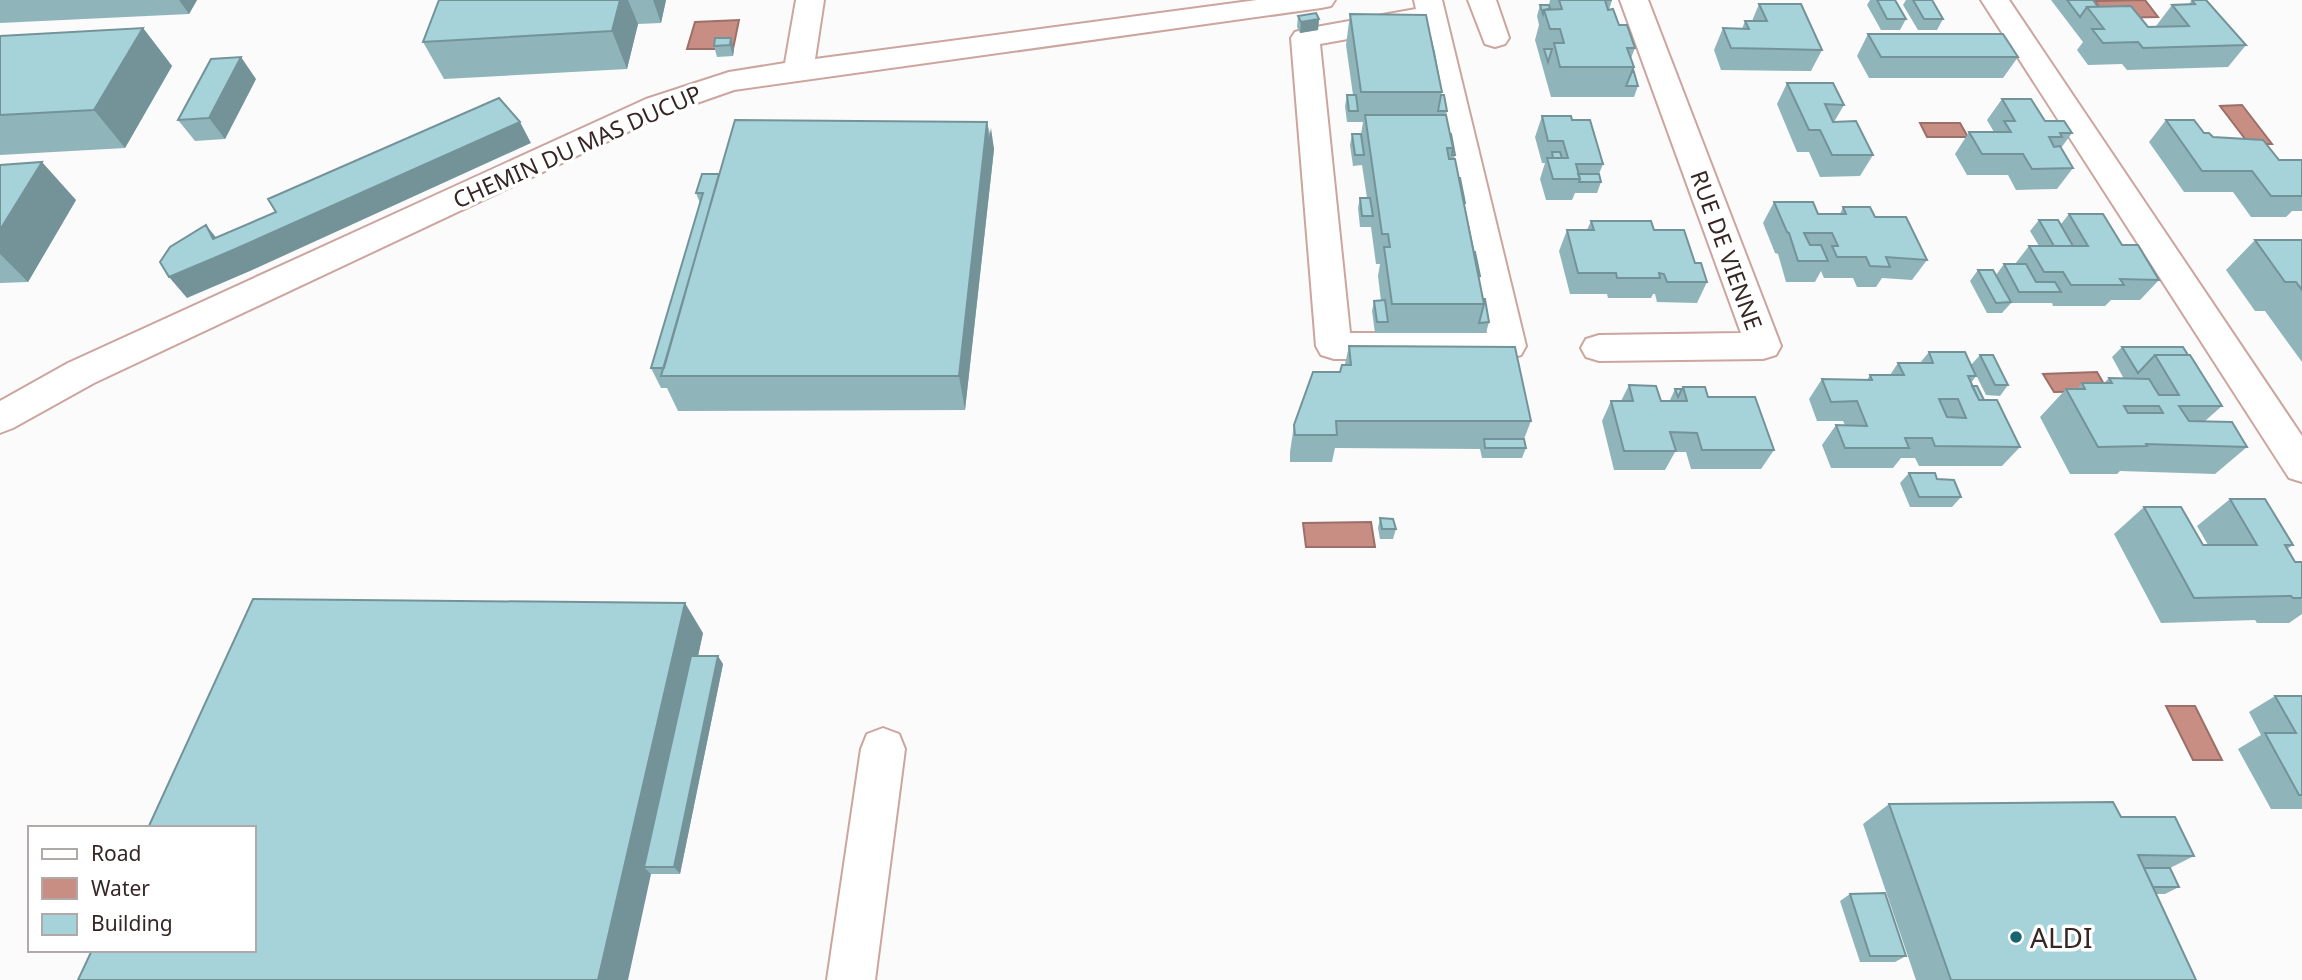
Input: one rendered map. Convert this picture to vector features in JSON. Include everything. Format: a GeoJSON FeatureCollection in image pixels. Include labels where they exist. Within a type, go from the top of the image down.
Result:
{"type":"FeatureCollection","features":[{"type":"Feature","properties":{"kind":"street"},"geometry":{"type":"LineString","coordinates":[[798,69],[810,0]]}},
{"type":"Feature","properties":{"kind":"street","name":"CHEMIN DU MAS DUCUP"},"geometry":{"type":"LineString","coordinates":[[0,418],[81,373],[657,106],[729,81],[798,69],[1321,0]]}},
{"type":"Feature","properties":{"kind":"street"},"geometry":{"type":"LineString","coordinates":[[1482,0],[1495,38]]}},
{"type":"Feature","properties":{"kind":"street","name":"RUE DE VIENNE"},"geometry":{"type":"LineString","coordinates":[[1599,348],[1763,346],[1634,0]]}},
{"type":"Feature","properties":{"kind":"street"},"geometry":{"type":"LineString","coordinates":[[1995,0],[2302,467]]}},
{"type":"Feature","properties":{"kind":"street"},"geometry":{"type":"LineString","coordinates":[[1429,7],[1508,346],[1334,346],[1305,38],[1429,7]]}},
{"type":"Feature","properties":{"kind":"street"},"geometry":{"type":"LineString","coordinates":[[851,980],[883,749]]}},
{"type":"Feature","properties":{"kind":"water"},"geometry":{"type":"Polygon","coordinates":[[[2145,0],[2158,17],[2107,18],[2095,1],[2145,0]]]}},
{"type":"Feature","properties":{"kind":"water"},"geometry":{"type":"Polygon","coordinates":[[[739,20],[733,49],[687,49],[695,22],[739,20]]]}},
{"type":"Feature","properties":{"kind":"water"},"geometry":{"type":"Polygon","coordinates":[[[2242,105],[2272,144],[2249,144],[2220,106],[2242,105]]]}},
{"type":"Feature","properties":{"kind":"water"},"geometry":{"type":"Polygon","coordinates":[[[1920,123],[1960,123],[1968,137],[1927,137],[1920,123]]]}},
{"type":"Feature","properties":{"kind":"water"},"geometry":{"type":"Polygon","coordinates":[[[2097,372],[2108,391],[2054,392],[2043,374],[2097,372]]]}},
{"type":"Feature","properties":{"kind":"water"},"geometry":{"type":"Polygon","coordinates":[[[1371,522],[1375,547],[1306,547],[1303,523],[1371,522]]]}},
{"type":"Feature","properties":{"kind":"water"},"geometry":{"type":"Polygon","coordinates":[[[2166,706],[2195,706],[2222,760],[2193,760],[2166,706]]]}},
{"type":"Feature","properties":{"kind":"building"},"geometry":{"type":"Polygon","coordinates":[[[439,0],[620,0],[612,31],[423,42],[439,0]]]}},
{"type":"Feature","properties":{"kind":"building"},"geometry":{"type":"Polygon","coordinates":[[[1559,0],[1605,0],[1608,10],[1613,9],[1619,25],[1627,25],[1635,48],[1627,48],[1634,67],[1560,67],[1554,43],[1564,43],[1560,29],[1550,29],[1544,10],[1562,9],[1559,0]]]}},
{"type":"Feature","properties":{"kind":"building"},"geometry":{"type":"Polygon","coordinates":[[[1877,0],[1895,0],[1906,19],[1887,19],[1877,0]]]}},
{"type":"Feature","properties":{"kind":"building"},"geometry":{"type":"Polygon","coordinates":[[[1913,0],[1932,0],[1943,19],[1924,19],[1913,0]]]}},
{"type":"Feature","properties":{"kind":"building"},"geometry":{"type":"Polygon","coordinates":[[[2067,0],[2093,0],[2098,7],[2087,7],[2080,17],[2067,0]]]}},
{"type":"Feature","properties":{"kind":"building"},"geometry":{"type":"Polygon","coordinates":[[[2192,0],[2206,0],[2246,45],[2143,48],[2138,42],[2103,43],[2092,29],[2104,29],[2087,7],[2131,6],[2148,27],[2189,26],[2172,5],[2195,4],[2192,0]]]}},
{"type":"Feature","properties":{"kind":"building"},"geometry":{"type":"Polygon","coordinates":[[[1759,4],[1801,4],[1822,50],[1731,48],[1723,28],[1749,29],[1745,21],[1767,21],[1759,4]]]}},
{"type":"Feature","properties":{"kind":"building"},"geometry":{"type":"Polygon","coordinates":[[[1540,5],[1549,5],[1550,9],[1544,10],[1543,14],[1540,5]]]}},
{"type":"Feature","properties":{"kind":"building"},"geometry":{"type":"Polygon","coordinates":[[[1316,13],[1319,19],[1301,22],[1298,16],[1316,13]]]}},
{"type":"Feature","properties":{"kind":"building"},"geometry":{"type":"Polygon","coordinates":[[[1350,14],[1426,15],[1442,92],[1361,92],[1350,14]]]}},
{"type":"Feature","properties":{"kind":"building"},"geometry":{"type":"Polygon","coordinates":[[[143,28],[94,110],[0,115],[0,36],[143,28]]]}},
{"type":"Feature","properties":{"kind":"building"},"geometry":{"type":"Polygon","coordinates":[[[1868,34],[2003,34],[2018,57],[1881,57],[1868,34]]]}},
{"type":"Feature","properties":{"kind":"building"},"geometry":{"type":"Polygon","coordinates":[[[715,38],[731,38],[730,45],[714,46],[715,38]]]}},
{"type":"Feature","properties":{"kind":"building"},"geometry":{"type":"Polygon","coordinates":[[[1544,49],[1552,49],[1548,62],[1544,49]]]}},
{"type":"Feature","properties":{"kind":"building"},"geometry":{"type":"Polygon","coordinates":[[[241,57],[209,118],[178,120],[211,59],[241,57]]]}},
{"type":"Feature","properties":{"kind":"building"},"geometry":{"type":"Polygon","coordinates":[[[1633,69],[1638,86],[1626,86],[1633,69]]]}},
{"type":"Feature","properties":{"kind":"building"},"geometry":{"type":"Polygon","coordinates":[[[1787,83],[1833,83],[1844,105],[1825,104],[1833,122],[1856,121],[1873,155],[1832,155],[1820,130],[1809,130],[1787,83]]]}},
{"type":"Feature","properties":{"kind":"building"},"geometry":{"type":"Polygon","coordinates":[[[1347,95],[1356,95],[1358,111],[1349,111],[1347,95]]]}},
{"type":"Feature","properties":{"kind":"building"},"geometry":{"type":"Polygon","coordinates":[[[1441,95],[1444,95],[1447,111],[1438,111],[1441,95]]]}},
{"type":"Feature","properties":{"kind":"building"},"geometry":{"type":"Polygon","coordinates":[[[499,98],[520,122],[169,277],[160,262],[170,247],[206,225],[213,239],[276,212],[268,199],[499,98]]]}},
{"type":"Feature","properties":{"kind":"building"},"geometry":{"type":"Polygon","coordinates":[[[2002,99],[2031,99],[2045,121],[2064,121],[2072,133],[2060,133],[2062,137],[2049,137],[2054,147],[2060,146],[2073,168],[2032,169],[2023,154],[1982,154],[1969,132],[2011,132],[2004,121],[2015,121],[2002,99]]]}},
{"type":"Feature","properties":{"kind":"building"},"geometry":{"type":"Polygon","coordinates":[[[1365,115],[1446,115],[1453,148],[1447,148],[1449,159],[1455,159],[1484,304],[1392,304],[1384,247],[1390,247],[1388,234],[1382,234],[1365,115]]]}},
{"type":"Feature","properties":{"kind":"building"},"geometry":{"type":"Polygon","coordinates":[[[1542,116],[1571,116],[1572,120],[1590,120],[1603,164],[1576,164],[1580,179],[1553,179],[1547,158],[1568,158],[1563,141],[1548,141],[1542,116]]]}},
{"type":"Feature","properties":{"kind":"building"},"geometry":{"type":"Polygon","coordinates":[[[735,120],[987,122],[959,376],[661,376],[735,120]]]}},
{"type":"Feature","properties":{"kind":"building"},"geometry":{"type":"Polygon","coordinates":[[[2166,120],[2194,120],[2204,133],[2213,137],[2263,140],[2279,160],[2302,160],[2302,196],[2271,196],[2252,171],[2202,171],[2166,120]]]}},
{"type":"Feature","properties":{"kind":"building"},"geometry":{"type":"Polygon","coordinates":[[[1352,134],[1361,134],[1364,155],[1355,155],[1352,134]]]}},
{"type":"Feature","properties":{"kind":"building"},"geometry":{"type":"Polygon","coordinates":[[[1552,152],[1560,152],[1562,158],[1553,158],[1552,152]]]}},
{"type":"Feature","properties":{"kind":"building"},"geometry":{"type":"Polygon","coordinates":[[[42,162],[0,230],[0,165],[42,162]]]}},
{"type":"Feature","properties":{"kind":"building"},"geometry":{"type":"Polygon","coordinates":[[[702,174],[719,174],[664,368],[651,368],[703,193],[696,193],[702,174]]]}},
{"type":"Feature","properties":{"kind":"building"},"geometry":{"type":"Polygon","coordinates":[[[1578,174],[1599,174],[1601,182],[1579,182],[1578,174]]]}},
{"type":"Feature","properties":{"kind":"building"},"geometry":{"type":"Polygon","coordinates":[[[1360,198],[1370,198],[1373,216],[1362,216],[1360,198]]]}},
{"type":"Feature","properties":{"kind":"building"},"geometry":{"type":"Polygon","coordinates":[[[1774,202],[1813,202],[1818,214],[1846,214],[1843,207],[1870,207],[1875,217],[1906,217],[1927,260],[1886,257],[1890,267],[1870,266],[1866,257],[1837,257],[1832,246],[1838,246],[1832,233],[1804,233],[1810,245],[1821,245],[1828,261],[1798,261],[1789,233],[1774,202]]]}},
{"type":"Feature","properties":{"kind":"building"},"geometry":{"type":"Polygon","coordinates":[[[2069,214],[2103,214],[2122,245],[2138,245],[2159,280],[2120,279],[2124,285],[2071,285],[2063,272],[2044,272],[2029,246],[2088,246],[2069,214]]]}},
{"type":"Feature","properties":{"kind":"building"},"geometry":{"type":"Polygon","coordinates":[[[2039,220],[2058,220],[2073,246],[2054,246],[2039,220]]]}},
{"type":"Feature","properties":{"kind":"building"},"geometry":{"type":"Polygon","coordinates":[[[1591,221],[1651,221],[1654,230],[1684,230],[1695,263],[1701,263],[1707,282],[1667,282],[1664,274],[1659,273],[1660,278],[1617,278],[1616,273],[1578,273],[1567,230],[1594,230],[1591,221]]]}},
{"type":"Feature","properties":{"kind":"building"},"geometry":{"type":"Polygon","coordinates":[[[2255,240],[2302,240],[2302,290],[2296,282],[2285,282],[2255,240]]]}},
{"type":"Feature","properties":{"kind":"building"},"geometry":{"type":"Polygon","coordinates":[[[2004,264],[2026,264],[2036,282],[2055,282],[2061,292],[2019,292],[2004,264]]]}},
{"type":"Feature","properties":{"kind":"building"},"geometry":{"type":"Polygon","coordinates":[[[1978,270],[1993,270],[2011,302],[1996,303],[1978,270]]]}},
{"type":"Feature","properties":{"kind":"building"},"geometry":{"type":"Polygon","coordinates":[[[1483,299],[1489,322],[1479,323],[1484,304],[1483,299]]]}},
{"type":"Feature","properties":{"kind":"building"},"geometry":{"type":"Polygon","coordinates":[[[1385,300],[1388,322],[1377,322],[1374,301],[1385,300]]]}},
{"type":"Feature","properties":{"kind":"building"},"geometry":{"type":"Polygon","coordinates":[[[1349,346],[1515,347],[1531,421],[1336,421],[1337,435],[1295,435],[1294,425],[1313,372],[1340,372],[1342,365],[1351,365],[1349,346]]]}},
{"type":"Feature","properties":{"kind":"building"},"geometry":{"type":"Polygon","coordinates":[[[2122,347],[2183,347],[2188,355],[2155,355],[2138,373],[2122,347]]]}},
{"type":"Feature","properties":{"kind":"building"},"geometry":{"type":"Polygon","coordinates":[[[1929,352],[1965,352],[1976,376],[1968,376],[1979,400],[1997,400],[2020,447],[1935,446],[1932,438],[1905,438],[1909,448],[1845,448],[1836,425],[1867,426],[1857,401],[1831,402],[1822,379],[1872,380],[1870,375],[1904,375],[1898,363],[1933,363],[1929,352]],[[1939,399],[1947,417],[1966,418],[1958,399],[1939,399]]]}},
{"type":"Feature","properties":{"kind":"building"},"geometry":{"type":"Polygon","coordinates":[[[1980,355],[1993,355],[2008,385],[1995,385],[1980,355]]]}},
{"type":"Feature","properties":{"kind":"building"},"geometry":{"type":"Polygon","coordinates":[[[2155,355],[2190,355],[2222,406],[2179,406],[2189,421],[2232,422],[2247,447],[2146,444],[2147,446],[2098,447],[2066,389],[2085,389],[2082,383],[2112,383],[2109,378],[2149,379],[2159,395],[2179,395],[2155,355]],[[2124,406],[2128,413],[2163,413],[2159,406],[2124,406]]]}},
{"type":"Feature","properties":{"kind":"building"},"geometry":{"type":"Polygon","coordinates":[[[1629,385],[1656,386],[1661,401],[1687,401],[1683,387],[1705,387],[1708,397],[1755,397],[1774,450],[1702,450],[1697,433],[1670,432],[1676,451],[1624,451],[1611,401],[1633,401],[1629,385]]]}},
{"type":"Feature","properties":{"kind":"building"},"geometry":{"type":"Polygon","coordinates":[[[1972,386],[1977,386],[1984,400],[1979,400],[1972,386]]]}},
{"type":"Feature","properties":{"kind":"building"},"geometry":{"type":"Polygon","coordinates":[[[1484,439],[1524,439],[1526,448],[1485,448],[1484,439]]]}},
{"type":"Feature","properties":{"kind":"building"},"geometry":{"type":"Polygon","coordinates":[[[1909,473],[1935,473],[1937,479],[1954,480],[1961,497],[1919,497],[1909,473]]]}},
{"type":"Feature","properties":{"kind":"building"},"geometry":{"type":"Polygon","coordinates":[[[2230,499],[2265,499],[2293,545],[2285,545],[2295,562],[2302,562],[2302,598],[2194,598],[2144,507],[2181,507],[2203,545],[2257,545],[2230,499]]]}},
{"type":"Feature","properties":{"kind":"building"},"geometry":{"type":"Polygon","coordinates":[[[1380,518],[1393,519],[1396,529],[1382,529],[1380,518]]]}},
{"type":"Feature","properties":{"kind":"building"},"geometry":{"type":"Polygon","coordinates":[[[253,599],[685,603],[598,980],[78,980],[91,952],[256,952],[256,826],[149,826],[253,599]]]}},
{"type":"Feature","properties":{"kind":"building"},"geometry":{"type":"Polygon","coordinates":[[[691,656],[718,656],[674,867],[644,867],[691,656]]]}},
{"type":"Feature","properties":{"kind":"building"},"geometry":{"type":"Polygon","coordinates":[[[2275,696],[2302,696],[2302,795],[2299,795],[2265,733],[2296,733],[2275,696]]]}},
{"type":"Feature","properties":{"kind":"building","name":"ALDI"},"geometry":{"type":"Polygon","coordinates":[[[2113,802],[2121,817],[2175,817],[2194,856],[2138,855],[2196,980],[1951,980],[1889,804],[2113,802]]]}},
{"type":"Feature","properties":{"kind":"building"},"geometry":{"type":"Polygon","coordinates":[[[2144,868],[2170,868],[2179,887],[2153,887],[2144,868]]]}},
{"type":"Feature","properties":{"kind":"building"},"geometry":{"type":"Polygon","coordinates":[[[1885,893],[1906,956],[1870,956],[1850,894],[1885,893]]]}},
{"type":"Feature","properties":{"kind":"place","name":"ALDI"},"geometry":{"type":"Point","coordinates":[2016,937]}}]}
